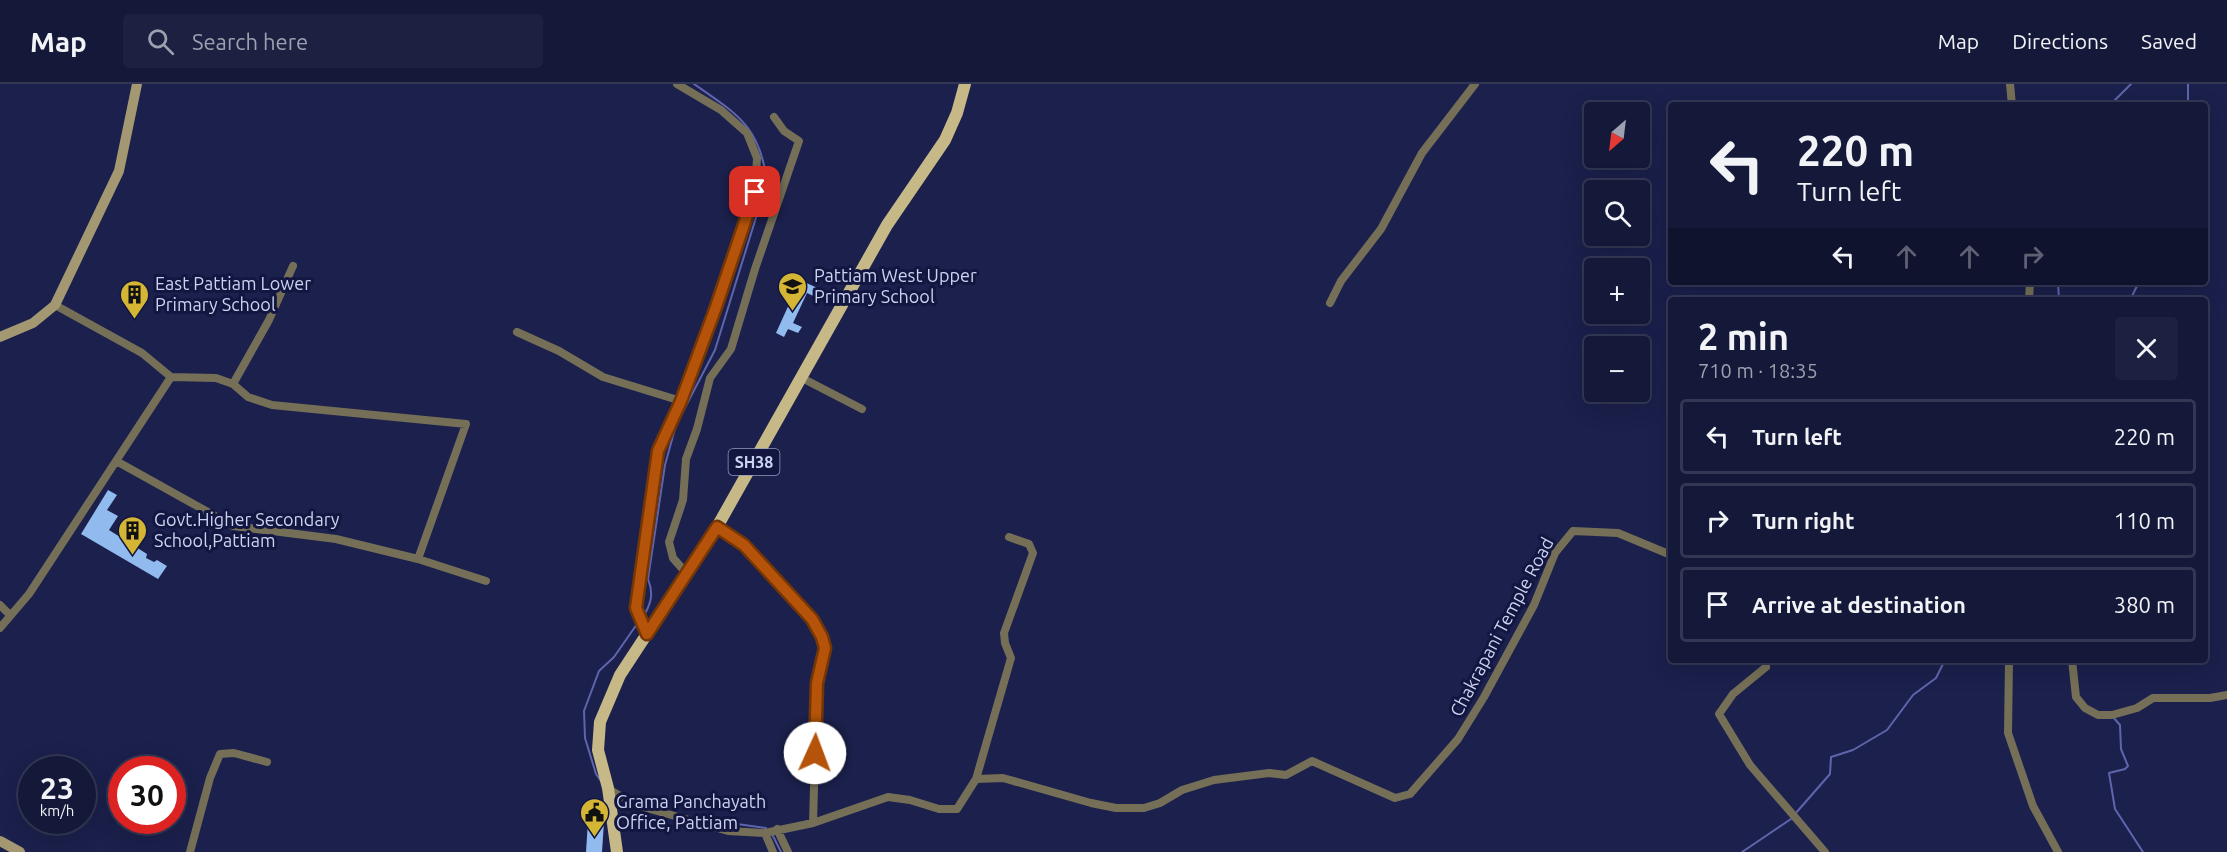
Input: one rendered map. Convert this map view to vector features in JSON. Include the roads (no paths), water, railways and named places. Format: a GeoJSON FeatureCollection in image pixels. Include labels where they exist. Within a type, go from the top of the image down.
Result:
{"type":"FeatureCollection","features":[{"type":"Feature","properties":{"kind":"main road","name":"SH38"},"geometry":{"type":"LineString","coordinates":[[617,852],[608,788],[598,750],[600,722],[620,675],[717,527],[887,225],[945,140],[957,113],[965,84]]}},
{"type":"Feature","properties":{"kind":"street"},"geometry":{"type":"LineString","coordinates":[[0,337],[33,323],[55,305],[118,171],[137,84]]}},
{"type":"Feature","properties":{"kind":"street"},"geometry":{"type":"LineString","coordinates":[[647,634],[636,608],[658,451],[681,401],[755,192],[757,158],[747,133],[735,121],[677,84]]}},
{"type":"Feature","properties":{"kind":"street"},"geometry":{"type":"LineString","coordinates":[[1330,303],[1341,281],[1381,229],[1422,153],[1475,84]]}},
{"type":"Feature","properties":{"kind":"street"},"geometry":{"type":"LineString","coordinates":[[2010,84],[2012,102]]}},
{"type":"Feature","properties":{"kind":"street"},"geometry":{"type":"LineString","coordinates":[[687,574],[673,558],[669,542],[683,500],[686,459],[697,429],[710,378],[731,349],[799,141],[784,131],[774,117]]}},
{"type":"Feature","properties":{"kind":"street"},"geometry":{"type":"LineString","coordinates":[[234,384],[269,320],[293,266]]}},
{"type":"Feature","properties":{"kind":"street"},"geometry":{"type":"LineString","coordinates":[[55,305],[142,353],[171,378],[216,378],[234,384],[248,397],[272,405],[466,424],[418,560]]}},
{"type":"Feature","properties":{"kind":"street"},"geometry":{"type":"LineString","coordinates":[[517,332],[559,351],[603,377],[681,401]]}},
{"type":"Feature","properties":{"kind":"street"},"geometry":{"type":"LineString","coordinates":[[800,377],[862,409]]}},
{"type":"Feature","properties":{"kind":"street"},"geometry":{"type":"LineString","coordinates":[[0,628],[29,594],[118,462],[171,378]]}},
{"type":"Feature","properties":{"kind":"street"},"geometry":{"type":"LineString","coordinates":[[118,462],[232,526],[336,539],[418,560],[486,581]]}},
{"type":"Feature","properties":{"kind":"street"},"geometry":{"type":"LineString","coordinates":[[717,527],[744,545],[812,619],[822,637],[825,648],[817,683],[813,823]]}},
{"type":"Feature","properties":{"kind":"street","name":"Chakrapani Temple Road"},"geometry":{"type":"LineString","coordinates":[[976,779],[1003,778],[1091,803],[1144,808],[1160,803],[1182,790],[1214,780],[1269,773],[1286,775],[1312,761],[1395,798],[1410,794],[1458,739],[1484,697],[1534,605],[1555,553],[1573,531],[1618,533],[1668,554]]}},
{"type":"Feature","properties":{"kind":"street"},"geometry":{"type":"LineString","coordinates":[[608,788],[636,805],[699,825],[728,831],[765,833],[813,823],[888,797],[910,800],[939,809],[957,809],[976,779],[1011,658],[1004,633],[1033,553],[1029,544],[1009,537]]}},
{"type":"Feature","properties":{"kind":"street"},"geometry":{"type":"LineString","coordinates":[[0,605],[10,615]]}},
{"type":"Feature","properties":{"kind":"street"},"geometry":{"type":"LineString","coordinates":[[2009,663],[2008,733],[2033,806],[2058,852]]}},
{"type":"Feature","properties":{"kind":"street"},"geometry":{"type":"LineString","coordinates":[[2072,663],[2076,697],[2085,708],[2098,715],[2112,715],[2137,708],[2153,698],[2210,698],[2227,695]]}},
{"type":"Feature","properties":{"kind":"street"},"geometry":{"type":"LineString","coordinates":[[1766,668],[1732,694],[1719,714],[1750,765],[1825,852]]}},
{"type":"Feature","properties":{"kind":"street"},"geometry":{"type":"LineString","coordinates":[[190,852],[210,778],[220,754],[234,753],[267,762]]}},
{"type":"Feature","properties":{"kind":"street"},"geometry":{"type":"LineString","coordinates":[[777,829],[788,852]]}},
{"type":"Feature","properties":{"kind":"street"},"geometry":{"type":"LineString","coordinates":[[765,833],[773,852]]}},
{"type":"Feature","properties":{"kind":"street"},"geometry":{"type":"LineString","coordinates":[[0,841],[20,852]]}},
{"type":"Feature","properties":{"kind":"waterway"},"geometry":{"type":"LineString","coordinates":[[643,617],[651,599],[648,579],[665,465],[676,425],[715,350],[767,182],[759,147],[744,123],[723,104],[694,84]]}},
{"type":"Feature","properties":{"kind":"waterway"},"geometry":{"type":"LineString","coordinates":[[2113,102],[2131,84]]}},
{"type":"Feature","properties":{"kind":"waterway"},"geometry":{"type":"LineString","coordinates":[[2188,84],[2188,102]]}},
{"type":"Feature","properties":{"kind":"waterway"},"geometry":{"type":"LineString","coordinates":[[2058,285],[2059,297]]}},
{"type":"Feature","properties":{"kind":"waterway"},"geometry":{"type":"LineString","coordinates":[[2132,297],[2138,285]]}},
{"type":"Feature","properties":{"kind":"waterway"},"geometry":{"type":"LineString","coordinates":[[601,781],[596,774],[585,738],[584,711],[599,671],[614,657],[637,624]]}},
{"type":"Feature","properties":{"kind":"waterway"},"geometry":{"type":"LineString","coordinates":[[1795,814],[1830,774],[1831,757],[1853,750],[1887,730],[1913,695],[1936,678],[1944,663]]}},
{"type":"Feature","properties":{"kind":"waterway"},"geometry":{"type":"LineString","coordinates":[[2113,717],[2120,725],[2121,749],[2128,766],[2109,773],[2115,809],[2143,852]]}},
{"type":"Feature","properties":{"kind":"waterway"},"geometry":{"type":"LineString","coordinates":[[629,797],[666,810]]}},
{"type":"Feature","properties":{"kind":"waterway"},"geometry":{"type":"LineString","coordinates":[[694,818],[766,828]]}},
{"type":"Feature","properties":{"kind":"waterway"},"geometry":{"type":"LineString","coordinates":[[1742,852],[1791,819]]}},
{"type":"Feature","properties":{"kind":"waterway"},"geometry":{"type":"LineString","coordinates":[[772,834],[781,852]]}},
{"type":"Feature","properties":{"kind":"place","name":"Pattiam West Upper Primary School"},"geometry":{"type":"Point","coordinates":[793,312]}},
{"type":"Feature","properties":{"kind":"place","name":"East Pattiam Lower Primary School"},"geometry":{"type":"Point","coordinates":[134,320]}},
{"type":"Feature","properties":{"kind":"place","name":"Govt.Higher Secondary School,Pattiam"},"geometry":{"type":"Point","coordinates":[133,556]}},
{"type":"Feature","properties":{"kind":"place","name":"Grama Panchayath Office, Pattiam"},"geometry":{"type":"Point","coordinates":[595,838]}}]}
